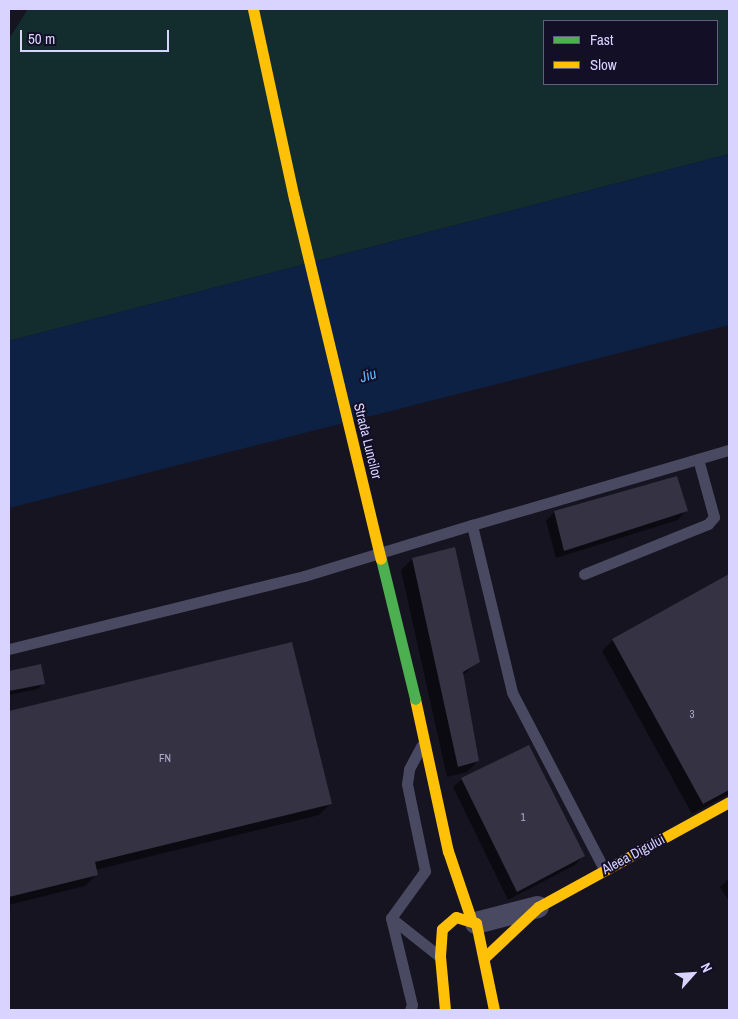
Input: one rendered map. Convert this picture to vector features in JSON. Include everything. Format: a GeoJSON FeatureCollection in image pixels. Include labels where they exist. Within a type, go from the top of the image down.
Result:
{"type":"FeatureCollection","features":[{"type":"Feature","properties":{"kind":"main road","name":"Strada Luncilor"},"geometry":{"type":"LineString","coordinates":[[253,9],[294,198],[415,699],[448,851],[485,957],[494,1010]]}},
{"type":"Feature","properties":{"kind":"main road","name":"Aleea Digului"},"geometry":{"type":"LineString","coordinates":[[485,957],[538,907],[604,869],[729,802]]}},
{"type":"Feature","properties":{"kind":"main road","name":"Strada Luncilor"},"geometry":{"type":"LineString","coordinates":[[446,880],[448,851]]}},
{"type":"Feature","properties":{"kind":"main road"},"geometry":{"type":"LineString","coordinates":[[444,909],[440,956],[445,1010]]}},
{"type":"Feature","properties":{"kind":"main road"},"geometry":{"type":"LineString","coordinates":[[442,929],[456,917],[474,921]]}},
{"type":"Feature","properties":{"kind":"street","name":"Aleea Digului"},"geometry":{"type":"LineString","coordinates":[[474,921],[538,907]]}},
{"type":"Feature","properties":{"kind":"lane"},"geometry":{"type":"LineString","coordinates":[[9,649],[304,576],[729,450]]}},
{"type":"Feature","properties":{"kind":"lane"},"geometry":{"type":"LineString","coordinates":[[584,574],[708,524],[714,517],[698,459]]}},
{"type":"Feature","properties":{"kind":"lane"},"geometry":{"type":"LineString","coordinates":[[472,525],[512,692],[604,869]]}},
{"type":"Feature","properties":{"kind":"lane"},"geometry":{"type":"LineString","coordinates":[[410,1010],[412,1005],[391,918],[425,871],[407,784],[409,770],[424,740]]}},
{"type":"Feature","properties":{"kind":"lane"},"geometry":{"type":"LineString","coordinates":[[391,918],[440,956]]}},
{"type":"Feature","properties":{"kind":"green space"},"geometry":{"type":"Polygon","coordinates":[[[28,9],[729,9],[729,154],[9,341],[9,39],[28,9]]]}},
{"type":"Feature","properties":{"kind":"water","name":"Jiu"},"geometry":{"type":"Polygon","coordinates":[[[729,154],[729,325],[9,508],[9,341],[729,154]]]}},
{"type":"Feature","properties":{"kind":"building"},"geometry":{"type":"Polygon","coordinates":[[[677,476],[688,511],[564,551],[554,511],[677,476]]]}},
{"type":"Feature","properties":{"kind":"building"},"geometry":{"type":"Polygon","coordinates":[[[455,547],[480,662],[463,672],[479,761],[458,767],[412,558],[455,547]]]}},
{"type":"Feature","properties":{"kind":"building"},"geometry":{"type":"Polygon","coordinates":[[[729,574],[729,790],[703,804],[612,639],[729,574]]]}},
{"type":"Feature","properties":{"kind":"building"},"geometry":{"type":"Polygon","coordinates":[[[292,642],[332,804],[95,862],[98,875],[9,897],[9,711],[292,642]]]}},
{"type":"Feature","properties":{"kind":"building"},"geometry":{"type":"Polygon","coordinates":[[[41,664],[45,684],[9,691],[9,671],[41,664]]]}},
{"type":"Feature","properties":{"kind":"building"},"geometry":{"type":"Polygon","coordinates":[[[529,745],[585,856],[517,892],[461,778],[529,745]]]}},
{"type":"Feature","properties":{"kind":"traffic: slow"},"geometry":{"type":"LineString","coordinates":[[253,9],[294,198]]}},
{"type":"Feature","properties":{"kind":"traffic: slow"},"geometry":{"type":"LineString","coordinates":[[294,198],[381,559]]}},
{"type":"Feature","properties":{"kind":"traffic: slow"},"geometry":{"type":"LineString","coordinates":[[415,699],[448,851],[471,919]]}},
{"type":"Feature","properties":{"kind":"traffic: slow"},"geometry":{"type":"LineString","coordinates":[[485,957],[538,907],[729,802]]}},
{"type":"Feature","properties":{"kind":"traffic: slow"},"geometry":{"type":"LineString","coordinates":[[445,1010],[440,956],[442,929],[456,917],[476,923],[494,1010]]}},
{"type":"Feature","properties":{"kind":"traffic: fast"},"geometry":{"type":"LineString","coordinates":[[381,559],[415,699]]}}]}
